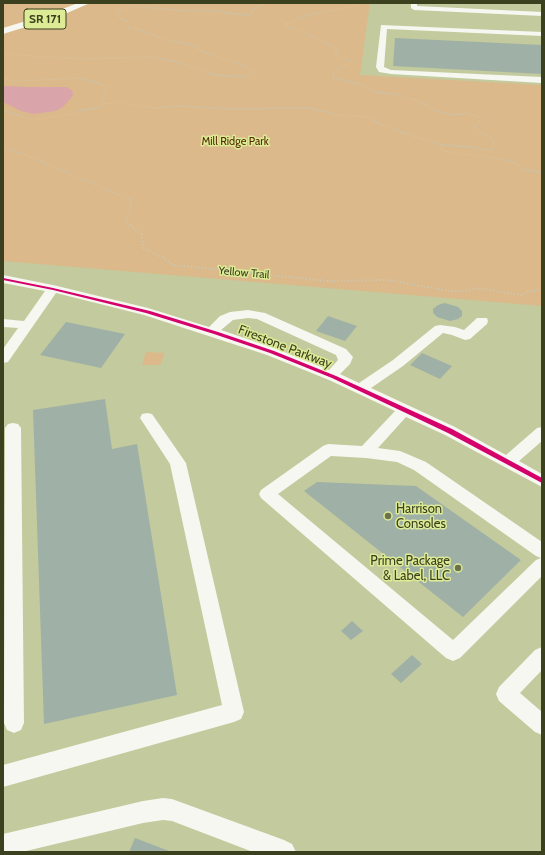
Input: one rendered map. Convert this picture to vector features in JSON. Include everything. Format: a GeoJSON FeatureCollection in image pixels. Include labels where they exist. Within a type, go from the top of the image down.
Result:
{"type":"FeatureCollection","features":[{"type":"Feature","properties":{"kind":"main road","name":"SR 171"},"geometry":{"type":"LineString","coordinates":[[3,31],[49,18],[86,3]]}},
{"type":"Feature","properties":{"kind":"street"},"geometry":{"type":"LineString","coordinates":[[414,3],[414,8],[542,14]]}},
{"type":"Feature","properties":{"kind":"street"},"geometry":{"type":"LineString","coordinates":[[542,34],[384,27],[380,67],[382,70],[391,72],[542,80]]}},
{"type":"Feature","properties":{"kind":"street","name":"Firestone Parkway"},"geometry":{"type":"LineString","coordinates":[[3,279],[53,288],[148,312],[212,331],[272,352],[405,409],[542,481]]}},
{"type":"Feature","properties":{"kind":"street"},"geometry":{"type":"LineString","coordinates":[[3,359],[53,288]]}},
{"type":"Feature","properties":{"kind":"street"},"geometry":{"type":"LineString","coordinates":[[212,331],[230,316],[248,314],[260,316],[341,352],[346,358],[345,361],[331,376]]}},
{"type":"Feature","properties":{"kind":"street"},"geometry":{"type":"LineString","coordinates":[[360,389],[398,363],[440,330],[455,331],[466,336],[482,321]]}},
{"type":"Feature","properties":{"kind":"street"},"geometry":{"type":"LineString","coordinates":[[3,323],[26,326]]}},
{"type":"Feature","properties":{"kind":"street"},"geometry":{"type":"LineString","coordinates":[[366,452],[405,409]]}},
{"type":"Feature","properties":{"kind":"street"},"geometry":{"type":"LineString","coordinates":[[3,776],[234,712],[178,463],[147,418]]}},
{"type":"Feature","properties":{"kind":"street"},"geometry":{"type":"LineString","coordinates":[[13,428],[8,551],[14,723]]}},
{"type":"Feature","properties":{"kind":"street"},"geometry":{"type":"LineString","coordinates":[[508,462],[542,432]]}},
{"type":"Feature","properties":{"kind":"street"},"geometry":{"type":"LineString","coordinates":[[542,551],[420,466],[400,457],[366,452],[328,450],[267,494],[453,652],[542,565]]}},
{"type":"Feature","properties":{"kind":"street"},"geometry":{"type":"LineString","coordinates":[[542,656],[506,694],[542,725]]}},
{"type":"Feature","properties":{"kind":"street"},"geometry":{"type":"LineString","coordinates":[[3,845],[143,812],[163,809],[172,810],[284,852]]}},
{"type":"Feature","properties":{"kind":"path"},"geometry":{"type":"LineString","coordinates":[[3,54],[82,59],[151,57],[173,60],[204,70],[208,73],[230,77],[243,77],[252,73],[252,70],[208,54],[192,45],[164,39],[138,29],[128,28],[129,25],[127,21],[120,18],[115,12],[132,6],[187,11],[220,11],[225,13],[248,15],[251,14],[251,11],[264,3]]}},
{"type":"Feature","properties":{"kind":"path"},"geometry":{"type":"LineString","coordinates":[[3,110],[28,119],[37,119],[72,114],[83,110],[98,108],[106,104],[126,102],[155,108],[181,106],[214,107],[229,110],[311,108],[337,115],[368,117],[376,122],[403,133],[442,144],[485,150],[492,149],[494,145],[492,139],[474,128],[474,126],[481,121],[481,119],[477,116],[466,113],[454,115],[444,113],[432,109],[419,101],[398,95],[375,92],[362,85],[332,77],[335,72],[351,63],[351,61],[335,54],[337,48],[321,42],[318,39],[298,30],[289,28],[286,24],[308,15],[351,7],[357,5],[358,3]]}},
{"type":"Feature","properties":{"kind":"path"},"geometry":{"type":"LineString","coordinates":[[3,79],[20,80],[78,78],[99,83],[107,88],[101,100],[106,104]]}},
{"type":"Feature","properties":{"kind":"path"},"geometry":{"type":"LineString","coordinates":[[442,144],[442,149],[444,151],[508,160],[528,170],[542,173]]}},
{"type":"Feature","properties":{"kind":"green space","name":"Mill Ridge Park"},"geometry":{"type":"Polygon","coordinates":[[[3,3],[370,3],[360,75],[542,85],[542,306],[3,261],[3,3]]]}},
{"type":"Feature","properties":{"kind":"green space"},"geometry":{"type":"Polygon","coordinates":[[[146,352],[165,353],[160,365],[142,365],[146,352]]]}},
{"type":"Feature","properties":{"kind":"shaded area"},"geometry":{"type":"Polygon","coordinates":[[[3,86],[66,87],[72,90],[73,94],[63,107],[55,111],[33,114],[21,111],[3,102],[3,86]]]}},
{"type":"Feature","properties":{"kind":"building"},"geometry":{"type":"Polygon","coordinates":[[[395,38],[542,45],[542,74],[393,66],[395,38]]]}},
{"type":"Feature","properties":{"kind":"building"},"geometry":{"type":"Polygon","coordinates":[[[445,303],[458,307],[462,311],[462,316],[458,319],[450,321],[437,317],[433,313],[433,309],[438,305],[445,303]]]}},
{"type":"Feature","properties":{"kind":"building"},"geometry":{"type":"Polygon","coordinates":[[[328,316],[357,326],[345,341],[316,331],[328,316]]]}},
{"type":"Feature","properties":{"kind":"building"},"geometry":{"type":"Polygon","coordinates":[[[66,322],[125,334],[101,368],[40,355],[66,322]]]}},
{"type":"Feature","properties":{"kind":"building"},"geometry":{"type":"Polygon","coordinates":[[[422,353],[452,366],[440,379],[410,365],[422,353]]]}},
{"type":"Feature","properties":{"kind":"building"},"geometry":{"type":"Polygon","coordinates":[[[105,399],[112,449],[137,444],[177,695],[44,724],[33,410],[105,399]]]}},
{"type":"Feature","properties":{"kind":"building"},"geometry":{"type":"Polygon","coordinates":[[[317,482],[416,486],[521,560],[463,617],[304,491],[317,482]]]}},
{"type":"Feature","properties":{"kind":"building"},"geometry":{"type":"Polygon","coordinates":[[[352,621],[363,631],[351,640],[341,631],[352,621]]]}},
{"type":"Feature","properties":{"kind":"building"},"geometry":{"type":"Polygon","coordinates":[[[412,655],[422,664],[401,683],[391,674],[412,655]]]}},
{"type":"Feature","properties":{"kind":"building"},"geometry":{"type":"Polygon","coordinates":[[[135,838],[169,851],[169,852],[129,852],[135,838]]]}},
{"type":"Feature","properties":{"kind":"cycle path"},"geometry":{"type":"LineString","coordinates":[[3,279],[53,289],[148,312],[272,352],[334,377],[450,431],[542,481]]}},
{"type":"Feature","properties":{"kind":"place","name":"Harrison Consoles"},"geometry":{"type":"Point","coordinates":[388,516]}},
{"type":"Feature","properties":{"kind":"place","name":"Prime Package & Label, LLC"},"geometry":{"type":"Point","coordinates":[458,568]}}]}
